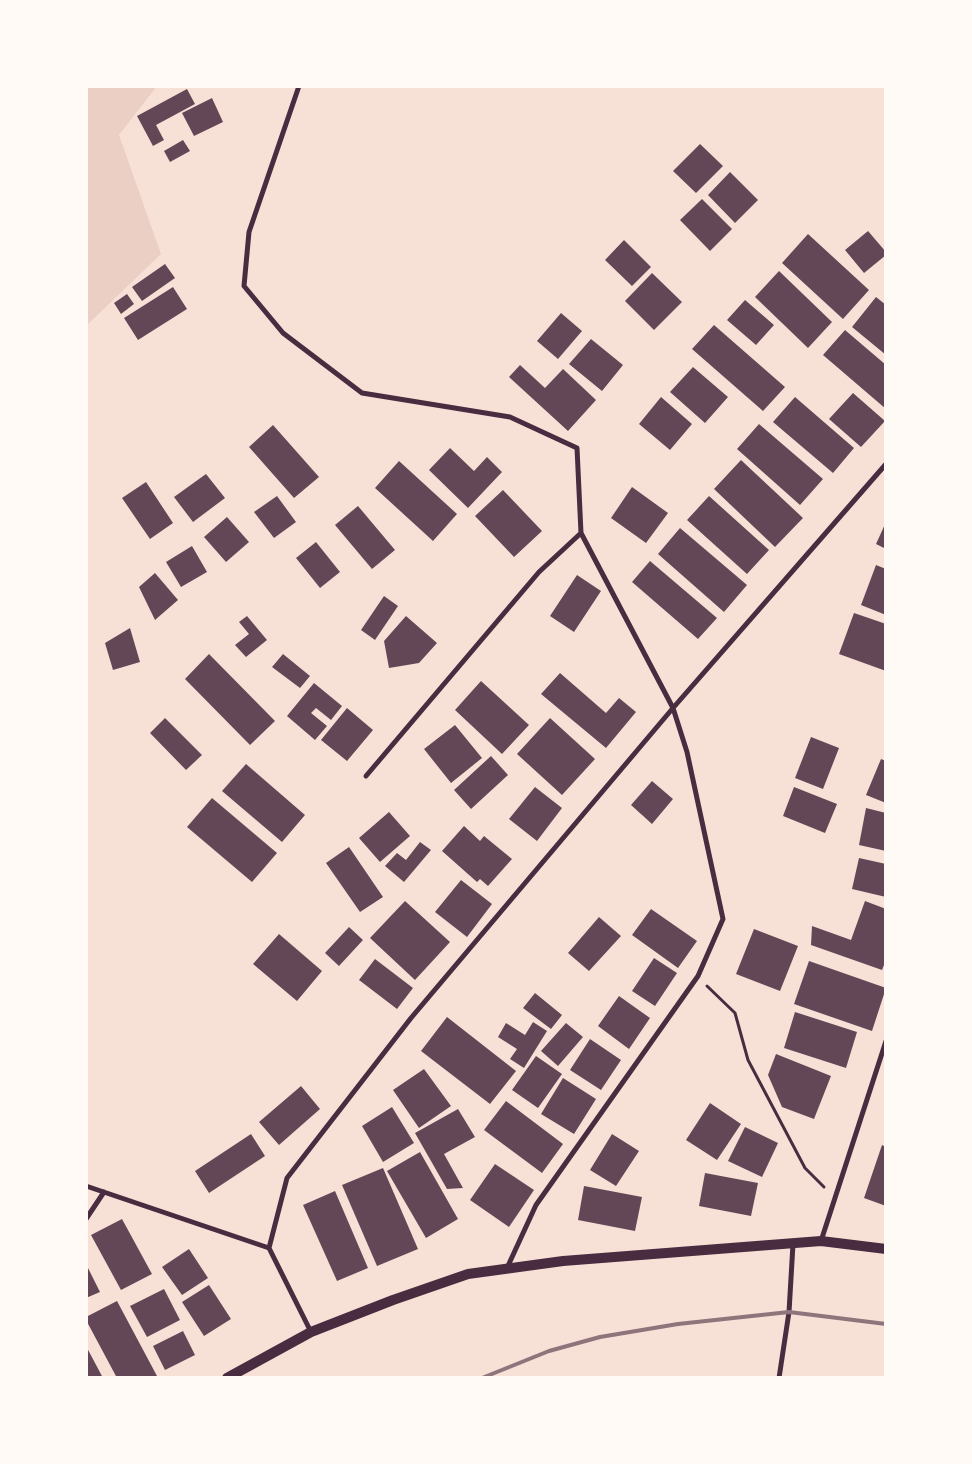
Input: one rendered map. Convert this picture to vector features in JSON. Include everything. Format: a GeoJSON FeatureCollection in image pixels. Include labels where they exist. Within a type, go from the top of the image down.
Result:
{"type":"FeatureCollection","features":[{"type":"Feature","properties":{"kind":"main road"},"geometry":{"type":"LineString","coordinates":[[227,1378],[311,1332],[393,1300],[468,1274],[507,1268],[821,1242],[886,1249]]}},
{"type":"Feature","properties":{"kind":"street"},"geometry":{"type":"LineString","coordinates":[[299,86],[248,232],[244,286],[283,333],[362,392],[510,417],[577,448],[582,533],[672,708],[686,752],[723,919],[698,976],[536,1205],[507,1268]]}},
{"type":"Feature","properties":{"kind":"street"},"geometry":{"type":"LineString","coordinates":[[311,1332],[269,1248],[287,1178],[411,1018],[672,708],[886,464]]}},
{"type":"Feature","properties":{"kind":"street"},"geometry":{"type":"LineString","coordinates":[[366,776],[538,572],[582,533]]}},
{"type":"Feature","properties":{"kind":"street"},"geometry":{"type":"LineString","coordinates":[[821,1242],[886,1041]]}},
{"type":"Feature","properties":{"kind":"street"},"geometry":{"type":"LineString","coordinates":[[86,1186],[269,1248]]}},
{"type":"Feature","properties":{"kind":"street"},"geometry":{"type":"LineString","coordinates":[[86,1219],[104,1192]]}},
{"type":"Feature","properties":{"kind":"street"},"geometry":{"type":"LineString","coordinates":[[779,1378],[789,1312],[793,1244]]}},
{"type":"Feature","properties":{"kind":"path"},"geometry":{"type":"LineString","coordinates":[[698,976],[734,1013],[748,1060],[805,1168],[835,1198]]}},
{"type":"Feature","properties":{"kind":"shaded area"},"geometry":{"type":"Polygon","coordinates":[[[86,86],[157,86],[119,135],[161,254],[86,326],[86,86]]]}},
{"type":"Feature","properties":{"kind":"building"},"geometry":{"type":"Polygon","coordinates":[[[187,89],[195,104],[156,125],[164,140],[153,146],[137,116],[187,89]]]}},
{"type":"Feature","properties":{"kind":"building"},"geometry":{"type":"Polygon","coordinates":[[[212,98],[223,122],[194,136],[182,113],[212,98]]]}},
{"type":"Feature","properties":{"kind":"building"},"geometry":{"type":"Polygon","coordinates":[[[183,140],[190,151],[170,162],[164,151],[183,140]]]}},
{"type":"Feature","properties":{"kind":"building"},"geometry":{"type":"Polygon","coordinates":[[[700,144],[723,166],[696,193],[673,171],[700,144]]]}},
{"type":"Feature","properties":{"kind":"building"},"geometry":{"type":"Polygon","coordinates":[[[730,172],[758,200],[735,223],[708,195],[730,172]]]}},
{"type":"Feature","properties":{"kind":"building"},"geometry":{"type":"Polygon","coordinates":[[[702,199],[732,229],[710,251],[680,220],[702,199]]]}},
{"type":"Feature","properties":{"kind":"building"},"geometry":{"type":"Polygon","coordinates":[[[868,231],[886,252],[886,255],[864,273],[845,250],[868,231]]]}},
{"type":"Feature","properties":{"kind":"building"},"geometry":{"type":"Polygon","coordinates":[[[808,234],[869,290],[843,319],[782,263],[808,234]]]}},
{"type":"Feature","properties":{"kind":"building"},"geometry":{"type":"Polygon","coordinates":[[[624,240],[651,267],[632,286],[605,260],[624,240]]]}},
{"type":"Feature","properties":{"kind":"building"},"geometry":{"type":"Polygon","coordinates":[[[165,264],[175,278],[142,301],[132,287],[165,264]]]}},
{"type":"Feature","properties":{"kind":"building"},"geometry":{"type":"Polygon","coordinates":[[[779,271],[832,322],[808,348],[755,297],[779,271]]]}},
{"type":"Feature","properties":{"kind":"building"},"geometry":{"type":"Polygon","coordinates":[[[652,273],[682,302],[654,330],[625,301],[652,273]]]}},
{"type":"Feature","properties":{"kind":"building"},"geometry":{"type":"Polygon","coordinates":[[[173,287],[187,309],[138,340],[124,318],[173,287]]]}},
{"type":"Feature","properties":{"kind":"building"},"geometry":{"type":"Polygon","coordinates":[[[127,294],[134,304],[121,314],[114,303],[127,294]]]}},
{"type":"Feature","properties":{"kind":"building"},"geometry":{"type":"Polygon","coordinates":[[[876,297],[886,305],[886,355],[852,327],[876,297]]]}},
{"type":"Feature","properties":{"kind":"building"},"geometry":{"type":"Polygon","coordinates":[[[745,300],[774,325],[756,345],[727,320],[745,300]]]}},
{"type":"Feature","properties":{"kind":"building"},"geometry":{"type":"Polygon","coordinates":[[[561,313],[582,331],[558,359],[537,341],[561,313]]]}},
{"type":"Feature","properties":{"kind":"building"},"geometry":{"type":"Polygon","coordinates":[[[714,325],[785,387],[763,411],[692,349],[714,325]]]}},
{"type":"Feature","properties":{"kind":"building"},"geometry":{"type":"Polygon","coordinates":[[[845,330],[886,365],[886,409],[823,355],[845,330]]]}},
{"type":"Feature","properties":{"kind":"building"},"geometry":{"type":"Polygon","coordinates":[[[591,339],[623,365],[602,391],[569,364],[591,339]]]}},
{"type":"Feature","properties":{"kind":"building"},"geometry":{"type":"Polygon","coordinates":[[[520,365],[545,388],[563,369],[596,400],[568,431],[509,377],[520,365]]]}},
{"type":"Feature","properties":{"kind":"building"},"geometry":{"type":"Polygon","coordinates":[[[693,367],[728,397],[705,423],[670,392],[693,367]]]}},
{"type":"Feature","properties":{"kind":"building"},"geometry":{"type":"Polygon","coordinates":[[[853,393],[885,421],[861,447],[829,419],[853,393]]]}},
{"type":"Feature","properties":{"kind":"building"},"geometry":{"type":"Polygon","coordinates":[[[661,397],[692,424],[670,450],[639,424],[661,397]]]}},
{"type":"Feature","properties":{"kind":"building"},"geometry":{"type":"Polygon","coordinates":[[[795,397],[854,448],[833,473],[773,422],[795,397]]]}},
{"type":"Feature","properties":{"kind":"building"},"geometry":{"type":"Polygon","coordinates":[[[759,424],[823,479],[800,505],[737,449],[759,424]]]}},
{"type":"Feature","properties":{"kind":"building"},"geometry":{"type":"Polygon","coordinates":[[[273,425],[319,477],[294,498],[249,447],[273,425]]]}},
{"type":"Feature","properties":{"kind":"building"},"geometry":{"type":"Polygon","coordinates":[[[450,448],[474,471],[487,457],[502,472],[468,508],[429,470],[450,448]]]}},
{"type":"Feature","properties":{"kind":"building"},"geometry":{"type":"Polygon","coordinates":[[[741,460],[803,518],[775,547],[714,489],[741,460]]]}},
{"type":"Feature","properties":{"kind":"building"},"geometry":{"type":"Polygon","coordinates":[[[399,461],[457,514],[433,541],[375,488],[399,461]]]}},
{"type":"Feature","properties":{"kind":"building"},"geometry":{"type":"Polygon","coordinates":[[[206,474],[225,498],[193,522],[174,497],[206,474]]]}},
{"type":"Feature","properties":{"kind":"building"},"geometry":{"type":"Polygon","coordinates":[[[146,482],[173,523],[150,539],[122,498],[146,482]]]}},
{"type":"Feature","properties":{"kind":"building"},"geometry":{"type":"Polygon","coordinates":[[[632,487],[668,513],[646,543],[611,518],[632,487]]]}},
{"type":"Feature","properties":{"kind":"building"},"geometry":{"type":"Polygon","coordinates":[[[503,490],[542,531],[514,557],[475,516],[503,490]]]}},
{"type":"Feature","properties":{"kind":"building"},"geometry":{"type":"Polygon","coordinates":[[[277,496],[296,522],[274,538],[254,512],[277,496]]]}},
{"type":"Feature","properties":{"kind":"building"},"geometry":{"type":"Polygon","coordinates":[[[709,496],[769,550],[747,574],[687,520],[709,496]]]}},
{"type":"Feature","properties":{"kind":"building"},"geometry":{"type":"Polygon","coordinates":[[[358,506],[395,550],[372,569],[335,525],[358,506]]]}},
{"type":"Feature","properties":{"kind":"building"},"geometry":{"type":"Polygon","coordinates":[[[227,517],[249,542],[226,562],[204,537],[227,517]]]}},
{"type":"Feature","properties":{"kind":"building"},"geometry":{"type":"Polygon","coordinates":[[[886,522],[886,549],[876,544],[886,522]]]}},
{"type":"Feature","properties":{"kind":"building"},"geometry":{"type":"Polygon","coordinates":[[[680,528],[747,585],[724,612],[658,554],[680,528]]]}},
{"type":"Feature","properties":{"kind":"building"},"geometry":{"type":"Polygon","coordinates":[[[316,542],[340,572],[320,588],[296,558],[316,542]]]}},
{"type":"Feature","properties":{"kind":"building"},"geometry":{"type":"Polygon","coordinates":[[[192,546],[207,572],[181,587],[166,562],[192,546]]]}},
{"type":"Feature","properties":{"kind":"building"},"geometry":{"type":"Polygon","coordinates":[[[650,561],[717,618],[698,639],[632,582],[650,561]]]}},
{"type":"Feature","properties":{"kind":"building"},"geometry":{"type":"Polygon","coordinates":[[[876,565],[886,569],[886,615],[861,605],[876,565]]]}},
{"type":"Feature","properties":{"kind":"building"},"geometry":{"type":"Polygon","coordinates":[[[155,573],[178,600],[155,620],[139,587],[155,573]]]}},
{"type":"Feature","properties":{"kind":"building"},"geometry":{"type":"Polygon","coordinates":[[[577,575],[601,591],[574,632],[550,616],[577,575]]]}},
{"type":"Feature","properties":{"kind":"building"},"geometry":{"type":"Polygon","coordinates":[[[384,596],[398,606],[375,640],[361,630],[384,596]]]}},
{"type":"Feature","properties":{"kind":"building"},"geometry":{"type":"Polygon","coordinates":[[[854,613],[886,624],[886,671],[839,654],[854,613]]]}},
{"type":"Feature","properties":{"kind":"building"},"geometry":{"type":"Polygon","coordinates":[[[247,616],[267,640],[246,657],[235,645],[249,634],[239,622],[247,616]]]}},
{"type":"Feature","properties":{"kind":"building"},"geometry":{"type":"Polygon","coordinates":[[[406,616],[437,643],[419,663],[389,668],[384,641],[406,616]]]}},
{"type":"Feature","properties":{"kind":"building"},"geometry":{"type":"Polygon","coordinates":[[[130,628],[140,662],[113,670],[105,643],[130,628]]]}},
{"type":"Feature","properties":{"kind":"building"},"geometry":{"type":"Polygon","coordinates":[[[209,654],[275,721],[250,745],[185,679],[209,654]]]}},
{"type":"Feature","properties":{"kind":"building"},"geometry":{"type":"Polygon","coordinates":[[[283,654],[310,676],[300,688],[272,667],[283,654]]]}},
{"type":"Feature","properties":{"kind":"building"},"geometry":{"type":"Polygon","coordinates":[[[560,673],[606,713],[619,698],[636,712],[606,748],[541,694],[560,673]]]}},
{"type":"Feature","properties":{"kind":"building"},"geometry":{"type":"Polygon","coordinates":[[[481,681],[529,725],[502,754],[455,710],[481,681]]]}},
{"type":"Feature","properties":{"kind":"building"},"geometry":{"type":"Polygon","coordinates":[[[314,683],[342,706],[331,720],[316,708],[311,713],[327,726],[315,740],[287,716],[314,683]]]}},
{"type":"Feature","properties":{"kind":"building"},"geometry":{"type":"Polygon","coordinates":[[[347,708],[373,730],[347,761],[321,740],[347,708]]]}},
{"type":"Feature","properties":{"kind":"building"},"geometry":{"type":"Polygon","coordinates":[[[165,718],[202,755],[186,770],[150,733],[165,718]]]}},
{"type":"Feature","properties":{"kind":"building"},"geometry":{"type":"Polygon","coordinates":[[[550,718],[595,759],[562,795],[517,754],[550,718]]]}},
{"type":"Feature","properties":{"kind":"building"},"geometry":{"type":"Polygon","coordinates":[[[455,725],[482,758],[451,783],[424,749],[455,725]]]}},
{"type":"Feature","properties":{"kind":"building"},"geometry":{"type":"Polygon","coordinates":[[[811,737],[839,748],[823,789],[795,778],[811,737]]]}},
{"type":"Feature","properties":{"kind":"building"},"geometry":{"type":"Polygon","coordinates":[[[491,756],[508,775],[471,809],[454,790],[491,756]]]}},
{"type":"Feature","properties":{"kind":"building"},"geometry":{"type":"Polygon","coordinates":[[[881,759],[886,761],[886,803],[866,795],[881,759]]]}},
{"type":"Feature","properties":{"kind":"building"},"geometry":{"type":"Polygon","coordinates":[[[246,764],[305,815],[282,842],[222,791],[246,764]]]}},
{"type":"Feature","properties":{"kind":"building"},"geometry":{"type":"Polygon","coordinates":[[[652,781],[673,799],[652,824],[631,805],[652,781]]]}},
{"type":"Feature","properties":{"kind":"building"},"geometry":{"type":"Polygon","coordinates":[[[535,787],[562,808],[537,841],[509,819],[535,787]]]}},
{"type":"Feature","properties":{"kind":"building"},"geometry":{"type":"Polygon","coordinates":[[[794,787],[837,804],[825,833],[783,816],[794,787]]]}},
{"type":"Feature","properties":{"kind":"building"},"geometry":{"type":"Polygon","coordinates":[[[212,798],[277,853],[252,882],[187,827],[212,798]]]}},
{"type":"Feature","properties":{"kind":"building"},"geometry":{"type":"Polygon","coordinates":[[[866,808],[886,813],[886,851],[859,845],[866,808]]]}},
{"type":"Feature","properties":{"kind":"building"},"geometry":{"type":"Polygon","coordinates":[[[389,812],[410,836],[380,862],[359,838],[389,812]]]}},
{"type":"Feature","properties":{"kind":"building"},"geometry":{"type":"Polygon","coordinates":[[[464,826],[480,841],[484,836],[512,859],[488,886],[480,879],[477,882],[442,851],[464,826]]]}},
{"type":"Feature","properties":{"kind":"building"},"geometry":{"type":"Polygon","coordinates":[[[420,842],[431,850],[404,882],[385,866],[397,853],[406,860],[420,842]]]}},
{"type":"Feature","properties":{"kind":"building"},"geometry":{"type":"Polygon","coordinates":[[[349,847],[383,897],[360,912],[326,863],[349,847]]]}},
{"type":"Feature","properties":{"kind":"building"},"geometry":{"type":"Polygon","coordinates":[[[859,858],[886,864],[886,897],[852,889],[859,858]]]}},
{"type":"Feature","properties":{"kind":"building"},"geometry":{"type":"Polygon","coordinates":[[[461,880],[492,904],[467,937],[435,912],[461,880]]]}},
{"type":"Feature","properties":{"kind":"building"},"geometry":{"type":"Polygon","coordinates":[[[405,901],[450,942],[415,980],[370,938],[405,901]]]}},
{"type":"Feature","properties":{"kind":"building"},"geometry":{"type":"Polygon","coordinates":[[[865,901],[886,909],[886,960],[882,970],[811,945],[812,926],[851,940],[865,901]]]}},
{"type":"Feature","properties":{"kind":"building"},"geometry":{"type":"Polygon","coordinates":[[[651,909],[697,941],[678,968],[632,935],[651,909]]]}},
{"type":"Feature","properties":{"kind":"building"},"geometry":{"type":"Polygon","coordinates":[[[599,917],[621,936],[589,971],[568,953],[599,917]]]}},
{"type":"Feature","properties":{"kind":"building"},"geometry":{"type":"Polygon","coordinates":[[[349,927],[363,940],[339,966],[325,953],[349,927]]]}},
{"type":"Feature","properties":{"kind":"building"},"geometry":{"type":"Polygon","coordinates":[[[754,929],[798,946],[780,991],[736,974],[754,929]]]}},
{"type":"Feature","properties":{"kind":"building"},"geometry":{"type":"Polygon","coordinates":[[[279,934],[322,971],[297,1001],[253,964],[279,934]]]}},
{"type":"Feature","properties":{"kind":"building"},"geometry":{"type":"Polygon","coordinates":[[[654,958],[677,973],[655,1006],[632,991],[654,958]]]}},
{"type":"Feature","properties":{"kind":"building"},"geometry":{"type":"Polygon","coordinates":[[[375,959],[413,988],[397,1009],[359,980],[375,959]]]}},
{"type":"Feature","properties":{"kind":"building"},"geometry":{"type":"Polygon","coordinates":[[[809,961],[886,988],[872,1031],[794,1004],[809,961]]]}},
{"type":"Feature","properties":{"kind":"building"},"geometry":{"type":"Polygon","coordinates":[[[535,993],[562,1015],[551,1029],[523,1008],[535,993]]]}},
{"type":"Feature","properties":{"kind":"building"},"geometry":{"type":"Polygon","coordinates":[[[619,996],[650,1018],[629,1049],[598,1026],[619,996]]]}},
{"type":"Feature","properties":{"kind":"building"},"geometry":{"type":"Polygon","coordinates":[[[795,1012],[857,1032],[846,1068],[784,1048],[795,1012]]]}},
{"type":"Feature","properties":{"kind":"building"},"geometry":{"type":"Polygon","coordinates":[[[447,1017],[516,1071],[490,1104],[421,1051],[447,1017]]]}},
{"type":"Feature","properties":{"kind":"building"},"geometry":{"type":"Polygon","coordinates":[[[533,1022],[547,1031],[524,1068],[510,1059],[517,1049],[498,1037],[506,1023],[525,1035],[533,1022]]]}},
{"type":"Feature","properties":{"kind":"building"},"geometry":{"type":"Polygon","coordinates":[[[566,1023],[583,1037],[558,1066],[541,1051],[566,1023]]]}},
{"type":"Feature","properties":{"kind":"building"},"geometry":{"type":"Polygon","coordinates":[[[590,1039],[621,1060],[601,1090],[570,1070],[590,1039]]]}},
{"type":"Feature","properties":{"kind":"building"},"geometry":{"type":"Polygon","coordinates":[[[776,1054],[831,1076],[814,1119],[782,1107],[768,1075],[776,1054]]]}},
{"type":"Feature","properties":{"kind":"building"},"geometry":{"type":"Polygon","coordinates":[[[536,1056],[562,1074],[538,1108],[512,1090],[536,1056]]]}},
{"type":"Feature","properties":{"kind":"building"},"geometry":{"type":"Polygon","coordinates":[[[424,1069],[451,1106],[419,1128],[393,1090],[424,1069]]]}},
{"type":"Feature","properties":{"kind":"building"},"geometry":{"type":"Polygon","coordinates":[[[563,1078],[596,1099],[574,1134],[541,1114],[563,1078]]]}},
{"type":"Feature","properties":{"kind":"building"},"geometry":{"type":"Polygon","coordinates":[[[301,1086],[320,1109],[279,1145],[259,1122],[301,1086]]]}},
{"type":"Feature","properties":{"kind":"building"},"geometry":{"type":"Polygon","coordinates":[[[506,1101],[563,1144],[542,1173],[484,1130],[506,1101]]]}},
{"type":"Feature","properties":{"kind":"building"},"geometry":{"type":"Polygon","coordinates":[[[710,1103],[741,1124],[717,1160],[686,1140],[710,1103]]]}},
{"type":"Feature","properties":{"kind":"building"},"geometry":{"type":"Polygon","coordinates":[[[392,1107],[414,1143],[383,1162],[362,1126],[392,1107]]]}},
{"type":"Feature","properties":{"kind":"building"},"geometry":{"type":"Polygon","coordinates":[[[458,1109],[475,1137],[444,1154],[463,1188],[447,1189],[415,1133],[458,1109]]]}},
{"type":"Feature","properties":{"kind":"building"},"geometry":{"type":"Polygon","coordinates":[[[745,1127],[778,1143],[762,1177],[728,1161],[745,1127]]]}},
{"type":"Feature","properties":{"kind":"building"},"geometry":{"type":"Polygon","coordinates":[[[251,1134],[265,1156],[209,1193],[195,1171],[251,1134]]]}},
{"type":"Feature","properties":{"kind":"building"},"geometry":{"type":"Polygon","coordinates":[[[612,1134],[639,1151],[616,1186],[590,1170],[612,1134]]]}},
{"type":"Feature","properties":{"kind":"building"},"geometry":{"type":"Polygon","coordinates":[[[882,1145],[886,1147],[886,1206],[864,1198],[882,1145]]]}},
{"type":"Feature","properties":{"kind":"building"},"geometry":{"type":"Polygon","coordinates":[[[420,1152],[458,1219],[426,1238],[387,1171],[420,1152]]]}},
{"type":"Feature","properties":{"kind":"building"},"geometry":{"type":"Polygon","coordinates":[[[495,1164],[534,1190],[509,1227],[470,1200],[495,1164]]]}},
{"type":"Feature","properties":{"kind":"building"},"geometry":{"type":"Polygon","coordinates":[[[383,1168],[418,1249],[377,1266],[342,1185],[383,1168]]]}},
{"type":"Feature","properties":{"kind":"building"},"geometry":{"type":"Polygon","coordinates":[[[705,1173],[758,1183],[751,1216],[699,1206],[705,1173]]]}},
{"type":"Feature","properties":{"kind":"building"},"geometry":{"type":"Polygon","coordinates":[[[584,1186],[642,1197],[635,1231],[578,1220],[584,1186]]]}},
{"type":"Feature","properties":{"kind":"building"},"geometry":{"type":"Polygon","coordinates":[[[335,1191],[368,1268],[337,1281],[303,1205],[335,1191]]]}},
{"type":"Feature","properties":{"kind":"building"},"geometry":{"type":"Polygon","coordinates":[[[122,1219],[152,1274],[121,1290],[91,1235],[122,1219]]]}},
{"type":"Feature","properties":{"kind":"building"},"geometry":{"type":"Polygon","coordinates":[[[189,1249],[208,1278],[182,1295],[162,1267],[189,1249]]]}},
{"type":"Feature","properties":{"kind":"building"},"geometry":{"type":"Polygon","coordinates":[[[86,1264],[100,1292],[86,1298],[86,1264]]]}},
{"type":"Feature","properties":{"kind":"building"},"geometry":{"type":"Polygon","coordinates":[[[209,1285],[231,1319],[204,1336],[182,1302],[209,1285]]]}},
{"type":"Feature","properties":{"kind":"building"},"geometry":{"type":"Polygon","coordinates":[[[164,1289],[180,1320],[147,1337],[130,1306],[164,1289]]]}},
{"type":"Feature","properties":{"kind":"building"},"geometry":{"type":"Polygon","coordinates":[[[117,1301],[157,1376],[154,1378],[117,1378],[86,1320],[86,1317],[117,1301]]]}},
{"type":"Feature","properties":{"kind":"building"},"geometry":{"type":"Polygon","coordinates":[[[183,1331],[195,1355],[165,1370],[153,1346],[183,1331]]]}},
{"type":"Feature","properties":{"kind":"building"},"geometry":{"type":"Polygon","coordinates":[[[86,1346],[103,1378],[86,1378],[86,1346]]]}},
{"type":"Feature","properties":{"kind":"railway"},"geometry":{"type":"LineString","coordinates":[[482,1378],[549,1351],[600,1337],[678,1324],[789,1312],[886,1324]]}}]}
